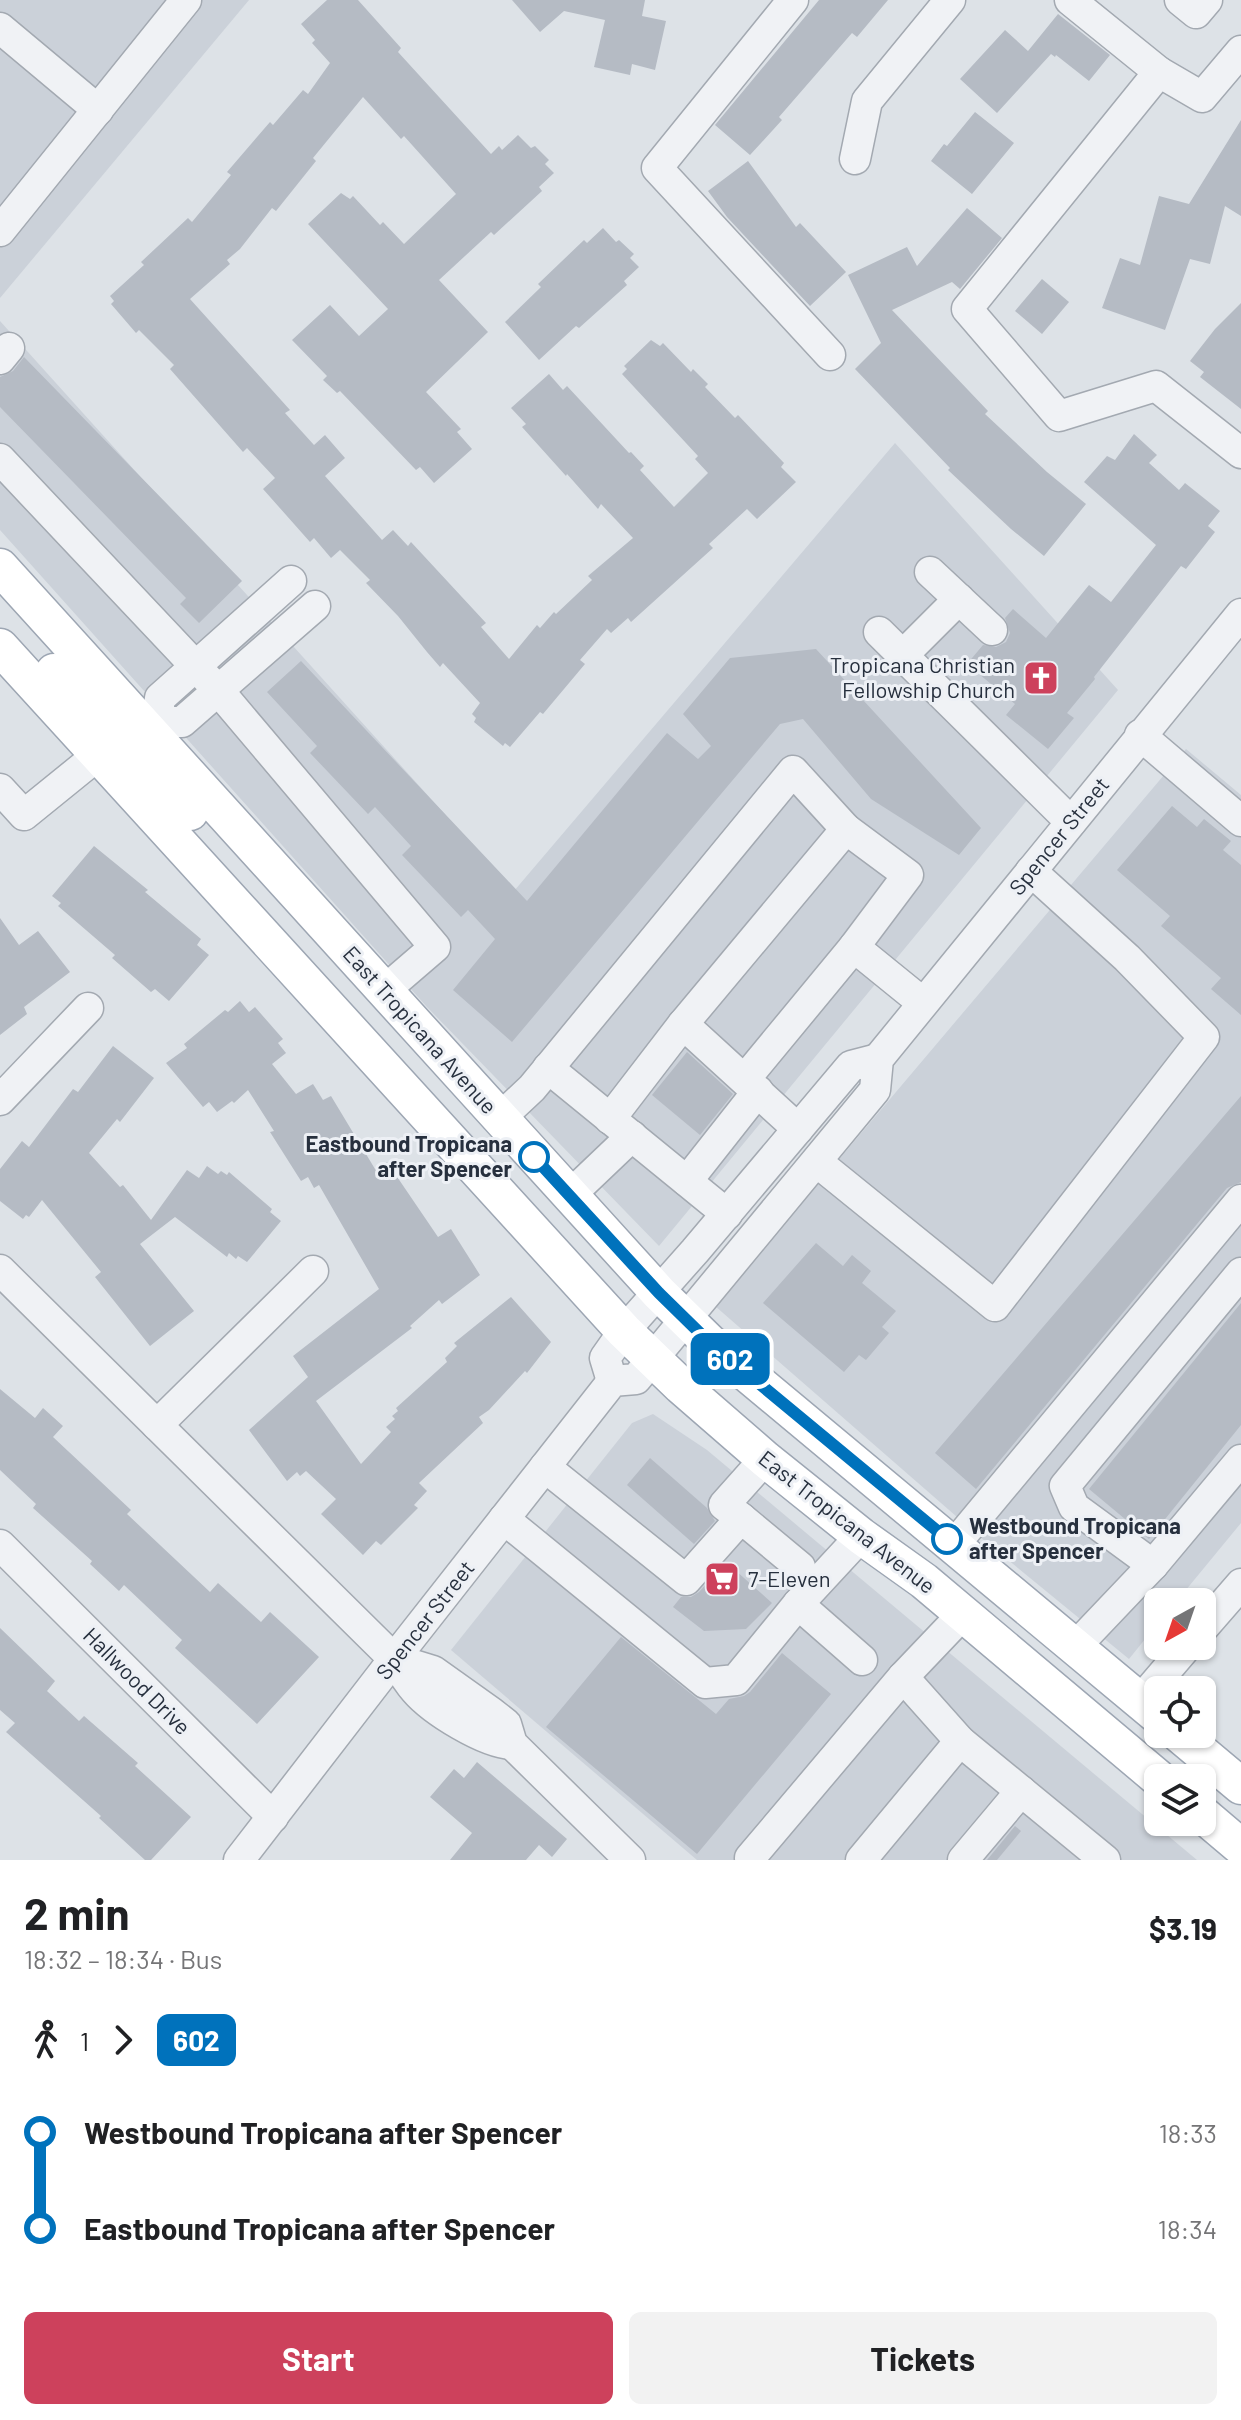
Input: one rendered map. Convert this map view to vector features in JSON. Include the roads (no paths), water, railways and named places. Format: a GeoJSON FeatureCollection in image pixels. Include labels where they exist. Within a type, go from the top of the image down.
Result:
{"type":"FeatureCollection","features":[{"type":"Feature","properties":{"kind":"main road","name":"East Tropicana Avenue"},"geometry":{"type":"LineString","coordinates":[[0,567],[155,733],[276,873],[659,1293],[1144,1704]]}},
{"type":"Feature","properties":{"kind":"main road"},"geometry":{"type":"LineString","coordinates":[[0,623],[36,653],[96,715],[120,734],[136,741],[155,733]]}},
{"type":"Feature","properties":{"kind":"main road","name":"East Tropicana Avenue"},"geometry":{"type":"LineString","coordinates":[[0,647],[624,1331],[765,1459],[861,1536],[924,1581],[1144,1766]]}},
{"type":"Feature","properties":{"kind":"main road"},"geometry":{"type":"LineString","coordinates":[[98,755],[107,753],[141,767],[209,830],[276,873]]}},
{"type":"Feature","properties":{"kind":"main road"},"geometry":{"type":"LineString","coordinates":[[1196,1748],[1241,1786]]}},
{"type":"Feature","properties":{"kind":"main road"},"geometry":{"type":"LineString","coordinates":[[1216,1828],[1233,1846]]}},
{"type":"Feature","properties":{"kind":"street"},"geometry":{"type":"LineString","coordinates":[[0,231],[186,0]]}},
{"type":"Feature","properties":{"kind":"street"},"geometry":{"type":"LineString","coordinates":[[793,0],[657,168],[830,355]]}},
{"type":"Feature","properties":{"kind":"street"},"geometry":{"type":"LineString","coordinates":[[855,159],[867,101],[950,0]]}},
{"type":"Feature","properties":{"kind":"street"},"geometry":{"type":"LineString","coordinates":[[1070,0],[1159,72],[1202,97],[1241,51]]}},
{"type":"Feature","properties":{"kind":"street"},"geometry":{"type":"LineString","coordinates":[[1180,0],[1196,13],[1207,0]]}},
{"type":"Feature","properties":{"kind":"street"},"geometry":{"type":"LineString","coordinates":[[0,28],[98,110]]}},
{"type":"Feature","properties":{"kind":"street"},"geometry":{"type":"LineString","coordinates":[[1159,72],[967,309],[1059,416],[1156,386],[1241,453]]}},
{"type":"Feature","properties":{"kind":"street"},"geometry":{"type":"LineString","coordinates":[[0,459],[218,690],[435,947],[385,990]]}},
{"type":"Feature","properties":{"kind":"street"},"geometry":{"type":"LineString","coordinates":[[930,572],[992,630]]}},
{"type":"Feature","properties":{"kind":"street"},"geometry":{"type":"LineString","coordinates":[[155,733],[160,698],[291,581]]}},
{"type":"Feature","properties":{"kind":"street"},"geometry":{"type":"LineString","coordinates":[[902,656],[959,599]]}},
{"type":"Feature","properties":{"kind":"street"},"geometry":{"type":"LineString","coordinates":[[155,733],[182,722],[315,606]]}},
{"type":"Feature","properties":{"kind":"street","name":"Spencer Street"},"geometry":{"type":"LineString","coordinates":[[239,1860],[612,1381],[636,1379],[875,1090],[878,1059],[1241,614]]}},
{"type":"Feature","properties":{"kind":"street"},"geometry":{"type":"LineString","coordinates":[[879,632],[1071,822]]}},
{"type":"Feature","properties":{"kind":"street"},"geometry":{"type":"LineString","coordinates":[[1140,735],[1241,821]]}},
{"type":"Feature","properties":{"kind":"street"},"geometry":{"type":"LineString","coordinates":[[0,789],[24,815],[98,755]]}},
{"type":"Feature","properties":{"kind":"street"},"geometry":{"type":"LineString","coordinates":[[500,1118],[532,1088],[793,771],[846,829],[908,875],[752,1085],[687,1181]]}},
{"type":"Feature","properties":{"kind":"street"},"geometry":{"type":"LineString","coordinates":[[569,1196],[621,1128],[683,1024],[846,829]]}},
{"type":"Feature","properties":{"kind":"street"},"geometry":{"type":"LineString","coordinates":[[817,1162],[995,1306],[1204,1037],[1127,958],[1031,871]]}},
{"type":"Feature","properties":{"kind":"street"},"geometry":{"type":"LineString","coordinates":[[854,947],[923,1003]]}},
{"type":"Feature","properties":{"kind":"street"},"geometry":{"type":"LineString","coordinates":[[0,1100],[88,1008]]}},
{"type":"Feature","properties":{"kind":"street"},"geometry":{"type":"LineString","coordinates":[[683,1024],[798,1129]]}},
{"type":"Feature","properties":{"kind":"street","name":"Spencer Street"},"geometry":{"type":"LineString","coordinates":[[612,1381],[605,1358],[624,1331],[851,1066],[878,1059]]}},
{"type":"Feature","properties":{"kind":"street"},"geometry":{"type":"LineString","coordinates":[[548,1068],[727,1214]]}},
{"type":"Feature","properties":{"kind":"street"},"geometry":{"type":"LineString","coordinates":[[954,1545],[1241,1200]]}},
{"type":"Feature","properties":{"kind":"street"},"geometry":{"type":"LineString","coordinates":[[0,1270],[394,1659],[415,1691],[472,1715],[497,1743],[512,1744],[617,1856]]}},
{"type":"Feature","properties":{"kind":"street"},"geometry":{"type":"LineString","coordinates":[[157,1425],[313,1271]]}},
{"type":"Feature","properties":{"kind":"street"},"geometry":{"type":"LineString","coordinates":[[1153,1565],[1074,1507],[1065,1486],[1241,1273]]}},
{"type":"Feature","properties":{"kind":"street"},"geometry":{"type":"LineString","coordinates":[[765,1459],[724,1505],[800,1567]]}},
{"type":"Feature","properties":{"kind":"street"},"geometry":{"type":"LineString","coordinates":[[1075,1647],[1153,1565],[1241,1460]]}},
{"type":"Feature","properties":{"kind":"street"},"geometry":{"type":"LineString","coordinates":[[545,1467],[686,1580],[741,1518]]}},
{"type":"Feature","properties":{"kind":"street"},"geometry":{"type":"LineString","coordinates":[[504,1519],[705,1683],[736,1680],[798,1604],[861,1536]]}},
{"type":"Feature","properties":{"kind":"street","name":"Hallwood Drive"},"geometry":{"type":"LineString","coordinates":[[0,1545],[273,1817]]}},
{"type":"Feature","properties":{"kind":"street"},"geometry":{"type":"LineString","coordinates":[[1216,1613],[1241,1584]]}},
{"type":"Feature","properties":{"kind":"street"},"geometry":{"type":"LineString","coordinates":[[798,1604],[862,1660]]}},
{"type":"Feature","properties":{"kind":"street"},"geometry":{"type":"LineString","coordinates":[[752,1860],[750,1858],[903,1677],[963,1614]]}},
{"type":"Feature","properties":{"kind":"street"},"geometry":{"type":"LineString","coordinates":[[903,1677],[960,1741],[1105,1860]]}},
{"type":"Feature","properties":{"kind":"street"},"geometry":{"type":"LineString","coordinates":[[861,1860],[960,1741]]}},
{"type":"Feature","properties":{"kind":"street"},"geometry":{"type":"LineString","coordinates":[[963,1860],[1021,1791]]}},
{"type":"Feature","properties":{"kind":"place","name":"Tropicana Christian Fellowship Church"},"geometry":{"type":"Point","coordinates":[1041,678]}},
{"type":"Feature","properties":{"kind":"place","name":"Eastbound Tropicana after Spencer"},"geometry":{"type":"Point","coordinates":[534,1157]}},
{"type":"Feature","properties":{"kind":"place","name":"Westbound Tropicana after Spencer"},"geometry":{"type":"Point","coordinates":[947,1539]}},
{"type":"Feature","properties":{"kind":"place","name":"7-Eleven"},"geometry":{"type":"Point","coordinates":[722,1579]}}]}
